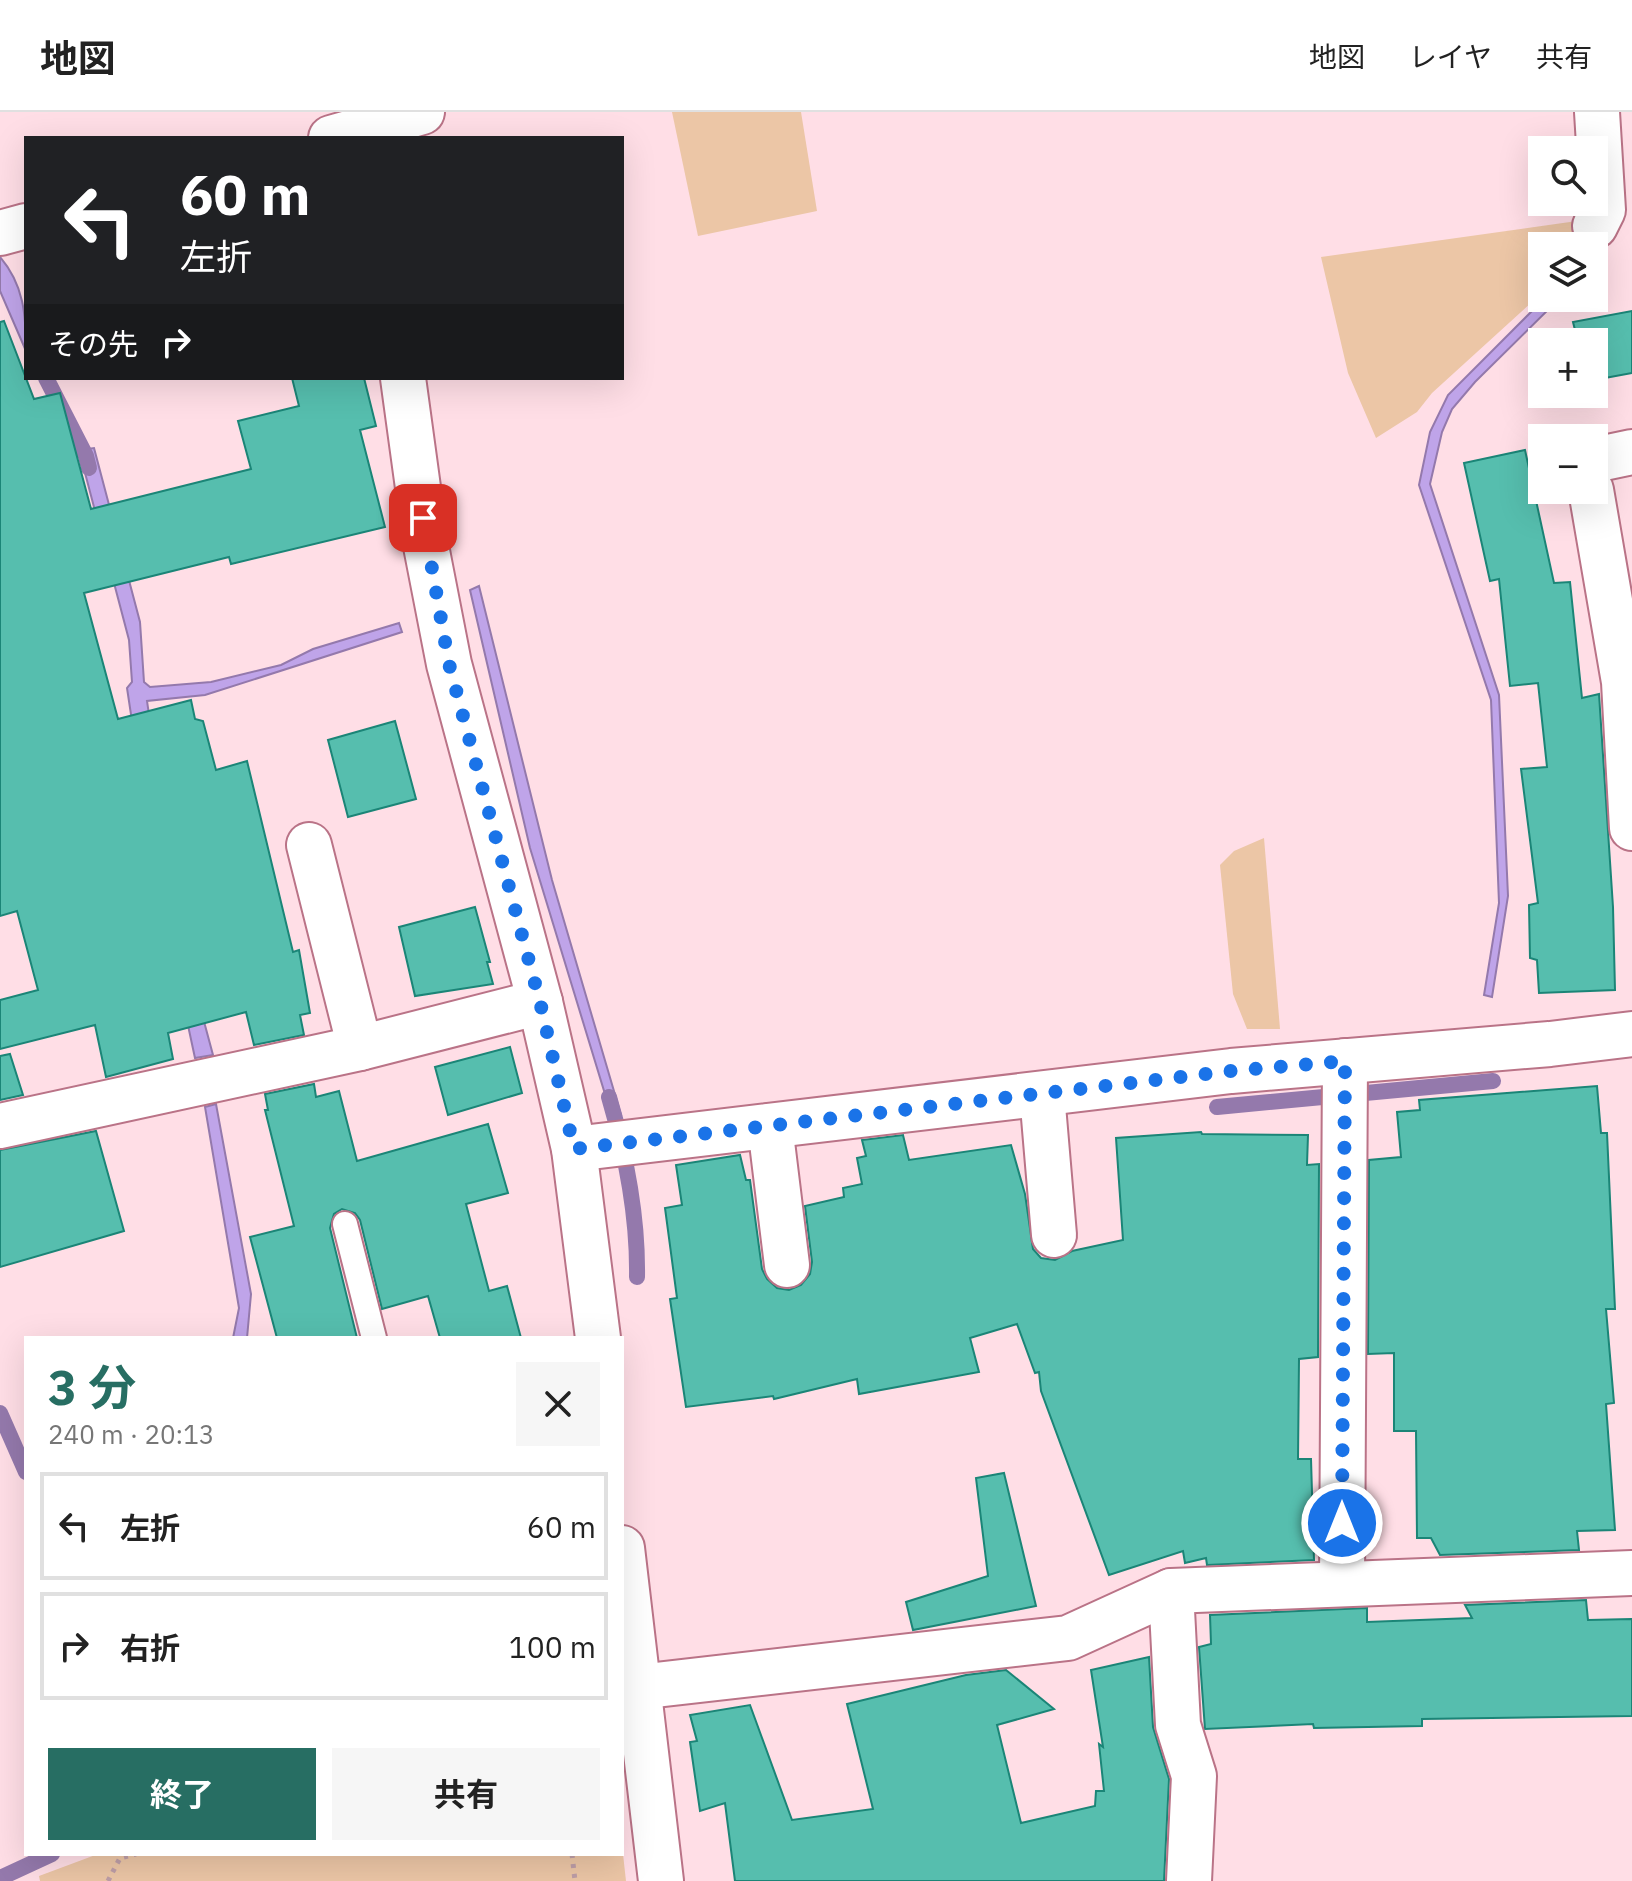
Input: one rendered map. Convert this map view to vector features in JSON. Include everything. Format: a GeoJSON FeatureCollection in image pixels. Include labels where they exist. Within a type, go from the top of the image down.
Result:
{"type":"FeatureCollection","features":[{"type":"Feature","properties":{"kind":"street"},"geometry":{"type":"LineString","coordinates":[[317,112],[328,136]]}},
{"type":"Feature","properties":{"kind":"street"},"geometry":{"type":"LineString","coordinates":[[336,136],[422,112]]}},
{"type":"Feature","properties":{"kind":"street"},"geometry":{"type":"LineString","coordinates":[[1595,226],[1603,210],[1597,112]]}},
{"type":"Feature","properties":{"kind":"street"},"geometry":{"type":"LineString","coordinates":[[0,233],[24,227]]}},
{"type":"Feature","properties":{"kind":"street"},"geometry":{"type":"LineString","coordinates":[[403,380],[426,546],[449,664],[540,1002],[574,1149],[598,1336]]}},
{"type":"Feature","properties":{"kind":"street"},"geometry":{"type":"LineString","coordinates":[[1608,457],[1632,452]]}},
{"type":"Feature","properties":{"kind":"street"},"geometry":{"type":"LineString","coordinates":[[1593,504],[1624,682],[1632,828]]}},
{"type":"Feature","properties":{"kind":"street"},"geometry":{"type":"LineString","coordinates":[[309,845],[360,1048]]}},
{"type":"Feature","properties":{"kind":"street"},"geometry":{"type":"LineString","coordinates":[[0,1126],[360,1048],[540,1002]]}},
{"type":"Feature","properties":{"kind":"street"},"geometry":{"type":"LineString","coordinates":[[574,1149],[1231,1071],[1550,1044],[1632,1034]]}},
{"type":"Feature","properties":{"kind":"street"},"geometry":{"type":"LineString","coordinates":[[1342,1584],[1345,1061]]}},
{"type":"Feature","properties":{"kind":"street"},"geometry":{"type":"LineString","coordinates":[[1042,1094],[1054,1235]]}},
{"type":"Feature","properties":{"kind":"street"},"geometry":{"type":"LineString","coordinates":[[770,1126],[787,1265]]}},
{"type":"Feature","properties":{"kind":"street"},"geometry":{"type":"LineString","coordinates":[[624,1565],[661,1881]]}},
{"type":"Feature","properties":{"kind":"street"},"geometry":{"type":"LineString","coordinates":[[638,1687],[1068,1638],[1171,1591],[1632,1573]]}},
{"type":"Feature","properties":{"kind":"street"},"geometry":{"type":"LineString","coordinates":[[1171,1591],[1178,1725],[1194,1776],[1189,1881]]}},
{"type":"Feature","properties":{"kind":"lane"},"geometry":{"type":"LineString","coordinates":[[345,1224],[373,1336]]}},
{"type":"Feature","properties":{"kind":"path"},"geometry":{"type":"LineString","coordinates":[[108,1881],[120,1858],[128,1856]]}},
{"type":"Feature","properties":{"kind":"path"},"geometry":{"type":"LineString","coordinates":[[572,1856],[575,1881]]}},
{"type":"Feature","properties":{"kind":"shaded area"},"geometry":{"type":"Polygon","coordinates":[[[672,112],[801,112],[817,211],[698,236],[672,112]]]}},
{"type":"Feature","properties":{"kind":"shaded area"},"geometry":{"type":"Polygon","coordinates":[[[1584,220],[1586,232],[1528,232],[1528,306],[1432,393],[1417,412],[1376,438],[1348,373],[1321,257],[1584,220]]]}},
{"type":"Feature","properties":{"kind":"shaded area"},"geometry":{"type":"Polygon","coordinates":[[[0,257],[14,278],[22,301],[24,346],[0,291],[0,257]]]}},
{"type":"Feature","properties":{"kind":"shaded area"},"geometry":{"type":"Polygon","coordinates":[[[1531,312],[1546,312],[1452,409],[1442,432],[1430,484],[1499,695],[1508,896],[1492,997],[1484,995],[1499,903],[1491,700],[1419,485],[1430,432],[1448,395],[1531,312]]]}},
{"type":"Feature","properties":{"kind":"shaded area"},"geometry":{"type":"Polygon","coordinates":[[[94,448],[140,622],[144,682],[150,687],[211,682],[281,665],[313,649],[399,623],[402,632],[205,695],[147,701],[181,936],[213,1055],[195,1058],[154,867],[127,688],[132,682],[129,640],[79,450],[94,448]]]}},
{"type":"Feature","properties":{"kind":"shaded area"},"geometry":{"type":"Polygon","coordinates":[[[479,586],[552,880],[621,1115],[612,1117],[530,848],[470,590],[479,586]]]}},
{"type":"Feature","properties":{"kind":"shaded area"},"geometry":{"type":"Polygon","coordinates":[[[1264,838],[1280,1029],[1247,1029],[1233,994],[1220,865],[1234,851],[1264,838]]]}},
{"type":"Feature","properties":{"kind":"shaded area"},"geometry":{"type":"Polygon","coordinates":[[[216,1104],[251,1294],[247,1336],[233,1336],[239,1308],[205,1107],[216,1104]]]}},
{"type":"Feature","properties":{"kind":"shaded area"},"geometry":{"type":"Polygon","coordinates":[[[93,1856],[623,1856],[626,1881],[40,1881],[39,1876],[93,1856]]]}},
{"type":"Feature","properties":{"kind":"building"},"geometry":{"type":"Polygon","coordinates":[[[1632,311],[1632,373],[1608,377],[1608,328],[1574,328],[1573,322],[1632,311]]]}},
{"type":"Feature","properties":{"kind":"building"},"geometry":{"type":"Polygon","coordinates":[[[4,321],[24,380],[34,399],[60,393],[91,509],[251,469],[238,421],[299,406],[292,380],[364,380],[376,426],[360,430],[385,527],[231,564],[229,557],[84,593],[118,719],[191,700],[195,719],[203,721],[216,770],[247,761],[293,952],[299,950],[310,1013],[300,1015],[304,1035],[254,1045],[246,1012],[168,1033],[173,1059],[106,1077],[95,1025],[0,1049],[0,1000],[38,990],[17,911],[0,916],[0,322],[4,321]]]}},
{"type":"Feature","properties":{"kind":"building"},"geometry":{"type":"Polygon","coordinates":[[[1525,450],[1528,504],[1537,504],[1554,583],[1570,582],[1582,698],[1599,694],[1613,907],[1615,990],[1539,993],[1537,960],[1530,958],[1529,905],[1538,903],[1521,769],[1547,767],[1538,683],[1510,686],[1499,579],[1490,581],[1464,463],[1525,450]]]}},
{"type":"Feature","properties":{"kind":"building"},"geometry":{"type":"Polygon","coordinates":[[[395,721],[416,799],[348,817],[328,740],[395,721]]]}},
{"type":"Feature","properties":{"kind":"building"},"geometry":{"type":"Polygon","coordinates":[[[475,907],[493,984],[415,996],[399,927],[475,907]]]}},
{"type":"Feature","properties":{"kind":"building"},"geometry":{"type":"Polygon","coordinates":[[[510,1047],[522,1093],[448,1115],[435,1067],[510,1047]]]}},
{"type":"Feature","properties":{"kind":"building"},"geometry":{"type":"Polygon","coordinates":[[[10,1054],[23,1095],[0,1100],[0,1056],[10,1054]]]}},
{"type":"Feature","properties":{"kind":"building"},"geometry":{"type":"Polygon","coordinates":[[[314,1084],[316,1097],[339,1091],[357,1161],[488,1124],[508,1193],[466,1204],[489,1291],[507,1286],[520,1336],[439,1336],[428,1296],[382,1309],[360,1220],[355,1213],[342,1209],[334,1214],[330,1228],[357,1336],[276,1336],[250,1237],[294,1226],[265,1110],[268,1110],[265,1094],[314,1084]]]}},
{"type":"Feature","properties":{"kind":"building"},"geometry":{"type":"Polygon","coordinates":[[[1597,1086],[1601,1133],[1607,1133],[1615,1309],[1606,1309],[1614,1403],[1606,1404],[1615,1530],[1577,1531],[1579,1550],[1440,1555],[1431,1538],[1417,1538],[1416,1431],[1394,1431],[1394,1353],[1368,1354],[1369,1160],[1401,1157],[1397,1112],[1420,1110],[1419,1100],[1597,1086]]]}},
{"type":"Feature","properties":{"kind":"building"},"geometry":{"type":"Polygon","coordinates":[[[96,1131],[124,1231],[0,1267],[0,1150],[96,1131]]]}},
{"type":"Feature","properties":{"kind":"building"},"geometry":{"type":"Polygon","coordinates":[[[1201,1132],[1308,1135],[1307,1165],[1319,1164],[1318,1357],[1299,1359],[1298,1459],[1311,1459],[1314,1560],[1207,1565],[1206,1558],[1185,1563],[1183,1551],[1109,1575],[1041,1391],[1039,1372],[1035,1373],[1017,1324],[970,1338],[979,1372],[859,1394],[857,1379],[774,1399],[773,1396],[686,1407],[670,1299],[677,1298],[665,1208],[682,1205],[676,1165],[740,1155],[746,1180],[750,1180],[762,1269],[777,1288],[789,1290],[801,1285],[810,1274],[812,1262],[805,1206],[844,1197],[843,1188],[862,1184],[857,1158],[866,1156],[862,1140],[903,1135],[909,1160],[1011,1145],[1025,1194],[1033,1249],[1041,1258],[1055,1260],[1072,1251],[1123,1240],[1116,1138],[1201,1132]]]}},
{"type":"Feature","properties":{"kind":"building"},"geometry":{"type":"Polygon","coordinates":[[[1004,1473],[1036,1606],[913,1630],[906,1602],[988,1576],[976,1478],[1004,1473]]]}},
{"type":"Feature","properties":{"kind":"building"},"geometry":{"type":"Polygon","coordinates":[[[1586,1600],[1588,1620],[1632,1619],[1632,1716],[1422,1719],[1422,1726],[1314,1728],[1313,1724],[1205,1729],[1199,1647],[1211,1644],[1210,1615],[1367,1608],[1367,1622],[1472,1618],[1465,1605],[1586,1600]]]}},
{"type":"Feature","properties":{"kind":"building"},"geometry":{"type":"Polygon","coordinates":[[[1149,1657],[1153,1727],[1169,1779],[1164,1881],[735,1881],[725,1803],[700,1811],[690,1742],[697,1741],[690,1715],[750,1705],[792,1820],[873,1809],[847,1704],[966,1675],[1006,1670],[1054,1709],[997,1725],[1021,1823],[1095,1806],[1096,1791],[1104,1791],[1099,1744],[1103,1747],[1091,1670],[1149,1657]]]}},
{"type":"Feature","properties":{"kind":"waterway"},"geometry":{"type":"LineString","coordinates":[[47,380],[86,456],[89,468]]}},
{"type":"Feature","properties":{"kind":"waterway"},"geometry":{"type":"LineString","coordinates":[[1217,1107],[1493,1081]]}},
{"type":"Feature","properties":{"kind":"waterway"},"geometry":{"type":"LineString","coordinates":[[609,1097],[630,1186],[637,1277]]}},
{"type":"Feature","properties":{"kind":"waterway"},"geometry":{"type":"LineString","coordinates":[[0,1413],[24,1467]]}},
{"type":"Feature","properties":{"kind":"waterway"},"geometry":{"type":"LineString","coordinates":[[0,1878],[48,1856]]}},
{"type":"Feature","properties":{"kind":"route"},"geometry":{"type":"LineString","coordinates":[[423,518],[449,664],[540,1002],[574,1149],[1231,1071],[1345,1061],[1342,1523]]}}]}
